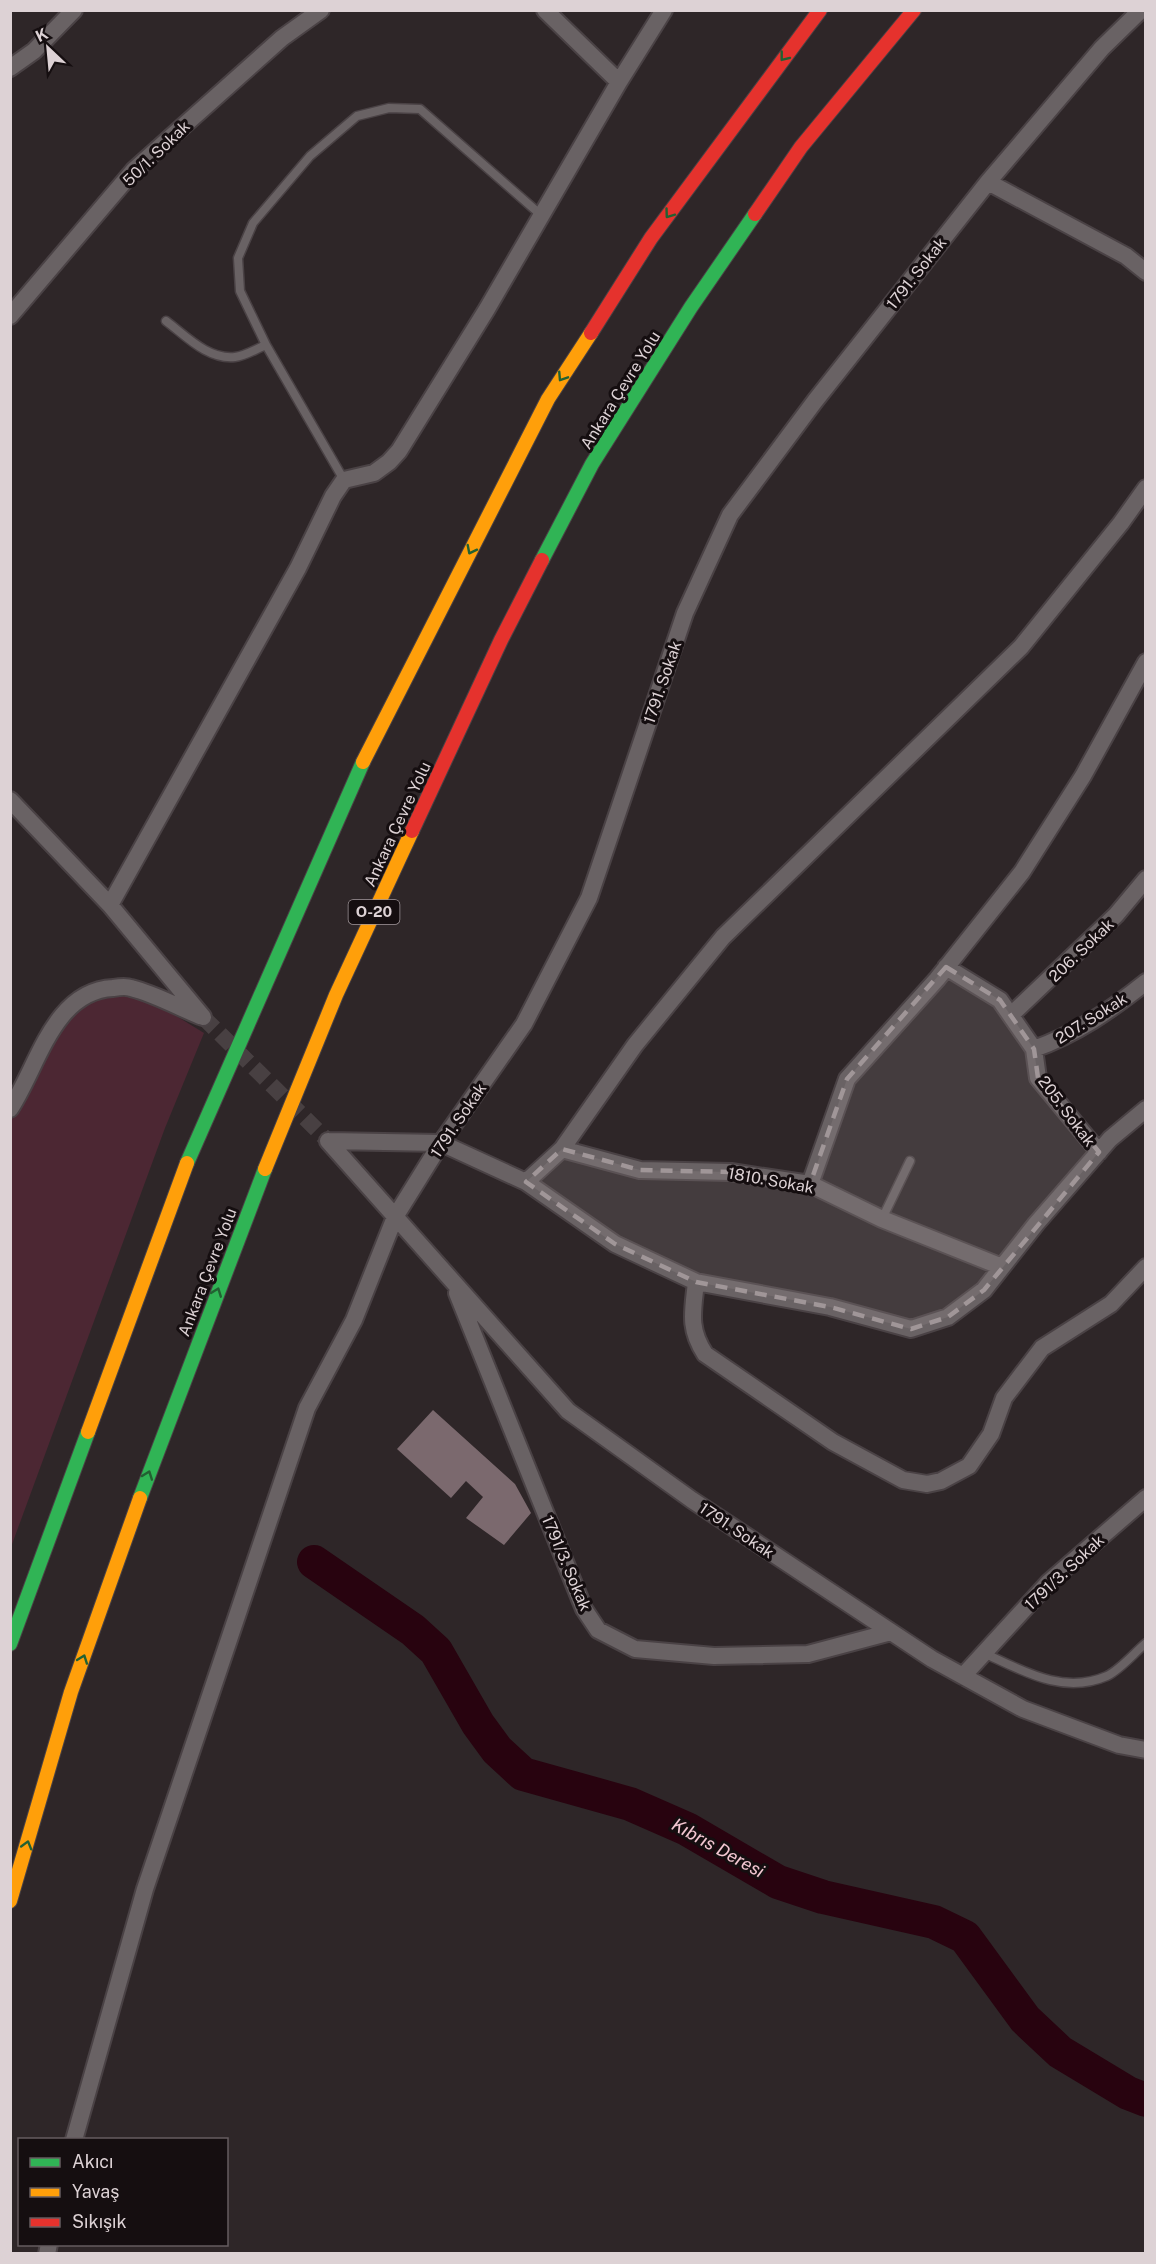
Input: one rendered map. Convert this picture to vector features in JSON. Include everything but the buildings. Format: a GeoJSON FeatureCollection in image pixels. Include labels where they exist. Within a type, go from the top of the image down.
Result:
{"type":"FeatureCollection","features":[{"type":"Feature","properties":{"kind":"highway"},"geometry":{"type":"LineString","coordinates":[[10,1644],[191,1153],[347,793],[548,399],[651,238],[820,10]]}},
{"type":"Feature","properties":{"kind":"highway","name":"Ankara Çevre Yolu"},"geometry":{"type":"LineString","coordinates":[[10,1901],[71,1692],[164,1432],[255,1194],[336,995],[496,651],[592,464],[691,307],[801,147],[914,10]]}},
{"type":"Feature","properties":{"kind":"street"},"geometry":{"type":"LineString","coordinates":[[10,68],[34,51],[74,10]]}},
{"type":"Feature","properties":{"kind":"street","name":"50/1. Sokak"},"geometry":{"type":"LineString","coordinates":[[10,316],[134,170],[282,38],[321,10]]}},
{"type":"Feature","properties":{"kind":"street"},"geometry":{"type":"LineString","coordinates":[[545,10],[619,82]]}},
{"type":"Feature","properties":{"kind":"street"},"geometry":{"type":"LineString","coordinates":[[110,905],[298,568],[333,496],[344,480],[374,473],[399,451],[488,309],[619,82],[664,10]]}},
{"type":"Feature","properties":{"kind":"street","name":"1791. Sokak"},"geometry":{"type":"LineString","coordinates":[[395,1217],[441,1143],[524,1024],[589,898],[685,613],[730,515],[815,401],[988,182],[1102,48],[1141,10]]}},
{"type":"Feature","properties":{"kind":"street"},"geometry":{"type":"LineString","coordinates":[[988,182],[1113,248],[1146,272]]}},
{"type":"Feature","properties":{"kind":"street"},"geometry":{"type":"LineString","coordinates":[[526,1182],[562,1149],[635,1045],[723,937],[1021,647],[1121,523],[1146,488]]}},
{"type":"Feature","properties":{"kind":"street"},"geometry":{"type":"LineString","coordinates":[[810,1184],[847,1079],[946,967],[1022,872],[1083,776],[1146,662]]}},
{"type":"Feature","properties":{"kind":"street"},"geometry":{"type":"LineString","coordinates":[[10,800],[110,905],[203,1017],[129,987],[96,989],[75,1003],[48,1034],[21,1093],[10,1109]]}},
{"type":"Feature","properties":{"kind":"street","name":"206. Sokak"},"geometry":{"type":"LineString","coordinates":[[1011,1015],[1116,915],[1146,879]]}},
{"type":"Feature","properties":{"kind":"street","name":"205. Sokak"},"geometry":{"type":"LineString","coordinates":[[946,967],[1000,1000],[1034,1049],[1038,1078],[1099,1152]]}},
{"type":"Feature","properties":{"kind":"street","name":"207. Sokak"},"geometry":{"type":"LineString","coordinates":[[1034,1049],[1072,1034],[1111,1010],[1146,982]]}},
{"type":"Feature","properties":{"kind":"street"},"geometry":{"type":"LineString","coordinates":[[441,1143],[526,1182],[615,1244],[696,1282],[830,1307],[911,1329],[948,1317],[984,1290],[1036,1224],[1099,1152],[1146,1109]]}},
{"type":"Feature","properties":{"kind":"street","name":"1791. Sokak"},"geometry":{"type":"LineString","coordinates":[[441,1143],[328,1141],[568,1411],[692,1500],[891,1632],[963,1676],[1023,1709],[1119,1745],[1146,1750]]}},
{"type":"Feature","properties":{"kind":"street","name":"1810. Sokak"},"geometry":{"type":"LineString","coordinates":[[562,1149],[640,1170],[731,1172],[810,1184],[882,1219],[1002,1267]]}},
{"type":"Feature","properties":{"kind":"street"},"geometry":{"type":"LineString","coordinates":[[74,2138],[145,1889],[308,1408],[354,1320],[395,1217]]}},
{"type":"Feature","properties":{"kind":"street"},"geometry":{"type":"LineString","coordinates":[[696,1282],[692,1324],[695,1339],[705,1354],[833,1442],[903,1480],[927,1484],[941,1480],[969,1466],[991,1434],[1004,1398],[1042,1348],[1111,1304],[1146,1267]]}},
{"type":"Feature","properties":{"kind":"street","name":"1791/3. Sokak"},"geometry":{"type":"LineString","coordinates":[[453,1284],[584,1609],[598,1630],[635,1649],[714,1656],[808,1654],[891,1632]]}},
{"type":"Feature","properties":{"kind":"street","name":"1791/3. Sokak"},"geometry":{"type":"LineString","coordinates":[[963,1676],[1049,1582],[1146,1498]]}},
{"type":"Feature","properties":{"kind":"lane"},"geometry":{"type":"LineString","coordinates":[[344,480],[266,345],[240,291],[237,269],[241,245],[253,223],[310,156],[357,116],[389,108],[420,109],[541,215]]}},
{"type":"Feature","properties":{"kind":"lane"},"geometry":{"type":"LineString","coordinates":[[166,321],[201,348],[216,355],[236,357],[266,345]]}},
{"type":"Feature","properties":{"kind":"lane"},"geometry":{"type":"LineString","coordinates":[[882,1219],[910,1161]]}},
{"type":"Feature","properties":{"kind":"lane"},"geometry":{"type":"LineString","coordinates":[[984,1653],[1038,1678],[1075,1683],[1109,1675],[1146,1643]]}},
{"type":"Feature","properties":{"kind":"highlighted area"},"geometry":{"type":"Polygon","coordinates":[[[946,967],[1000,1000],[1034,1049],[1038,1078],[1099,1152],[984,1290],[948,1317],[911,1329],[830,1307],[696,1282],[615,1244],[526,1182],[562,1149],[640,1170],[731,1172],[810,1184],[847,1079],[946,967]]]}},
{"type":"Feature","properties":{"kind":"shaded area"},"geometry":{"type":"Polygon","coordinates":[[[129,987],[204,1033],[165,1128],[11,1547],[11,1109],[75,1003],[129,987]]]}},
{"type":"Feature","properties":{"kind":"waterway","name":"Kıbrıs Deresi"},"geometry":{"type":"LineString","coordinates":[[314,1562],[413,1630],[436,1651],[478,1724],[497,1750],[523,1774],[630,1804],[687,1829],[778,1882],[823,1897],[934,1922],[965,1937],[1025,2019],[1060,2052],[1128,2093],[1146,2100]]}},
{"type":"Feature","properties":{"kind":"tunnel"},"geometry":{"type":"LineString","coordinates":[[203,1017],[328,1141]]}},
{"type":"Feature","properties":{"kind":"traffic: fast"},"geometry":{"type":"LineString","coordinates":[[542,560],[592,464],[691,307],[755,214]]}},
{"type":"Feature","properties":{"kind":"traffic: fast"},"geometry":{"type":"LineString","coordinates":[[187,1163],[363,762]]}},
{"type":"Feature","properties":{"kind":"traffic: fast"},"geometry":{"type":"LineString","coordinates":[[140,1498],[265,1169]]}},
{"type":"Feature","properties":{"kind":"traffic: fast"},"geometry":{"type":"LineString","coordinates":[[10,1644],[88,1432]]}},
{"type":"Feature","properties":{"kind":"traffic: slow"},"geometry":{"type":"LineString","coordinates":[[363,762],[548,399],[591,333]]}},
{"type":"Feature","properties":{"kind":"traffic: slow"},"geometry":{"type":"LineString","coordinates":[[265,1169],[336,995],[412,831]]}},
{"type":"Feature","properties":{"kind":"traffic: slow"},"geometry":{"type":"LineString","coordinates":[[88,1432],[187,1163]]}},
{"type":"Feature","properties":{"kind":"traffic: slow"},"geometry":{"type":"LineString","coordinates":[[10,1901],[71,1692],[140,1498]]}},
{"type":"Feature","properties":{"kind":"traffic: jam"},"geometry":{"type":"LineString","coordinates":[[591,333],[651,238],[820,10]]}},
{"type":"Feature","properties":{"kind":"traffic: jam"},"geometry":{"type":"LineString","coordinates":[[755,214],[801,147],[914,10]]}},
{"type":"Feature","properties":{"kind":"traffic: jam"},"geometry":{"type":"LineString","coordinates":[[412,831],[501,640],[542,560]]}}]}
